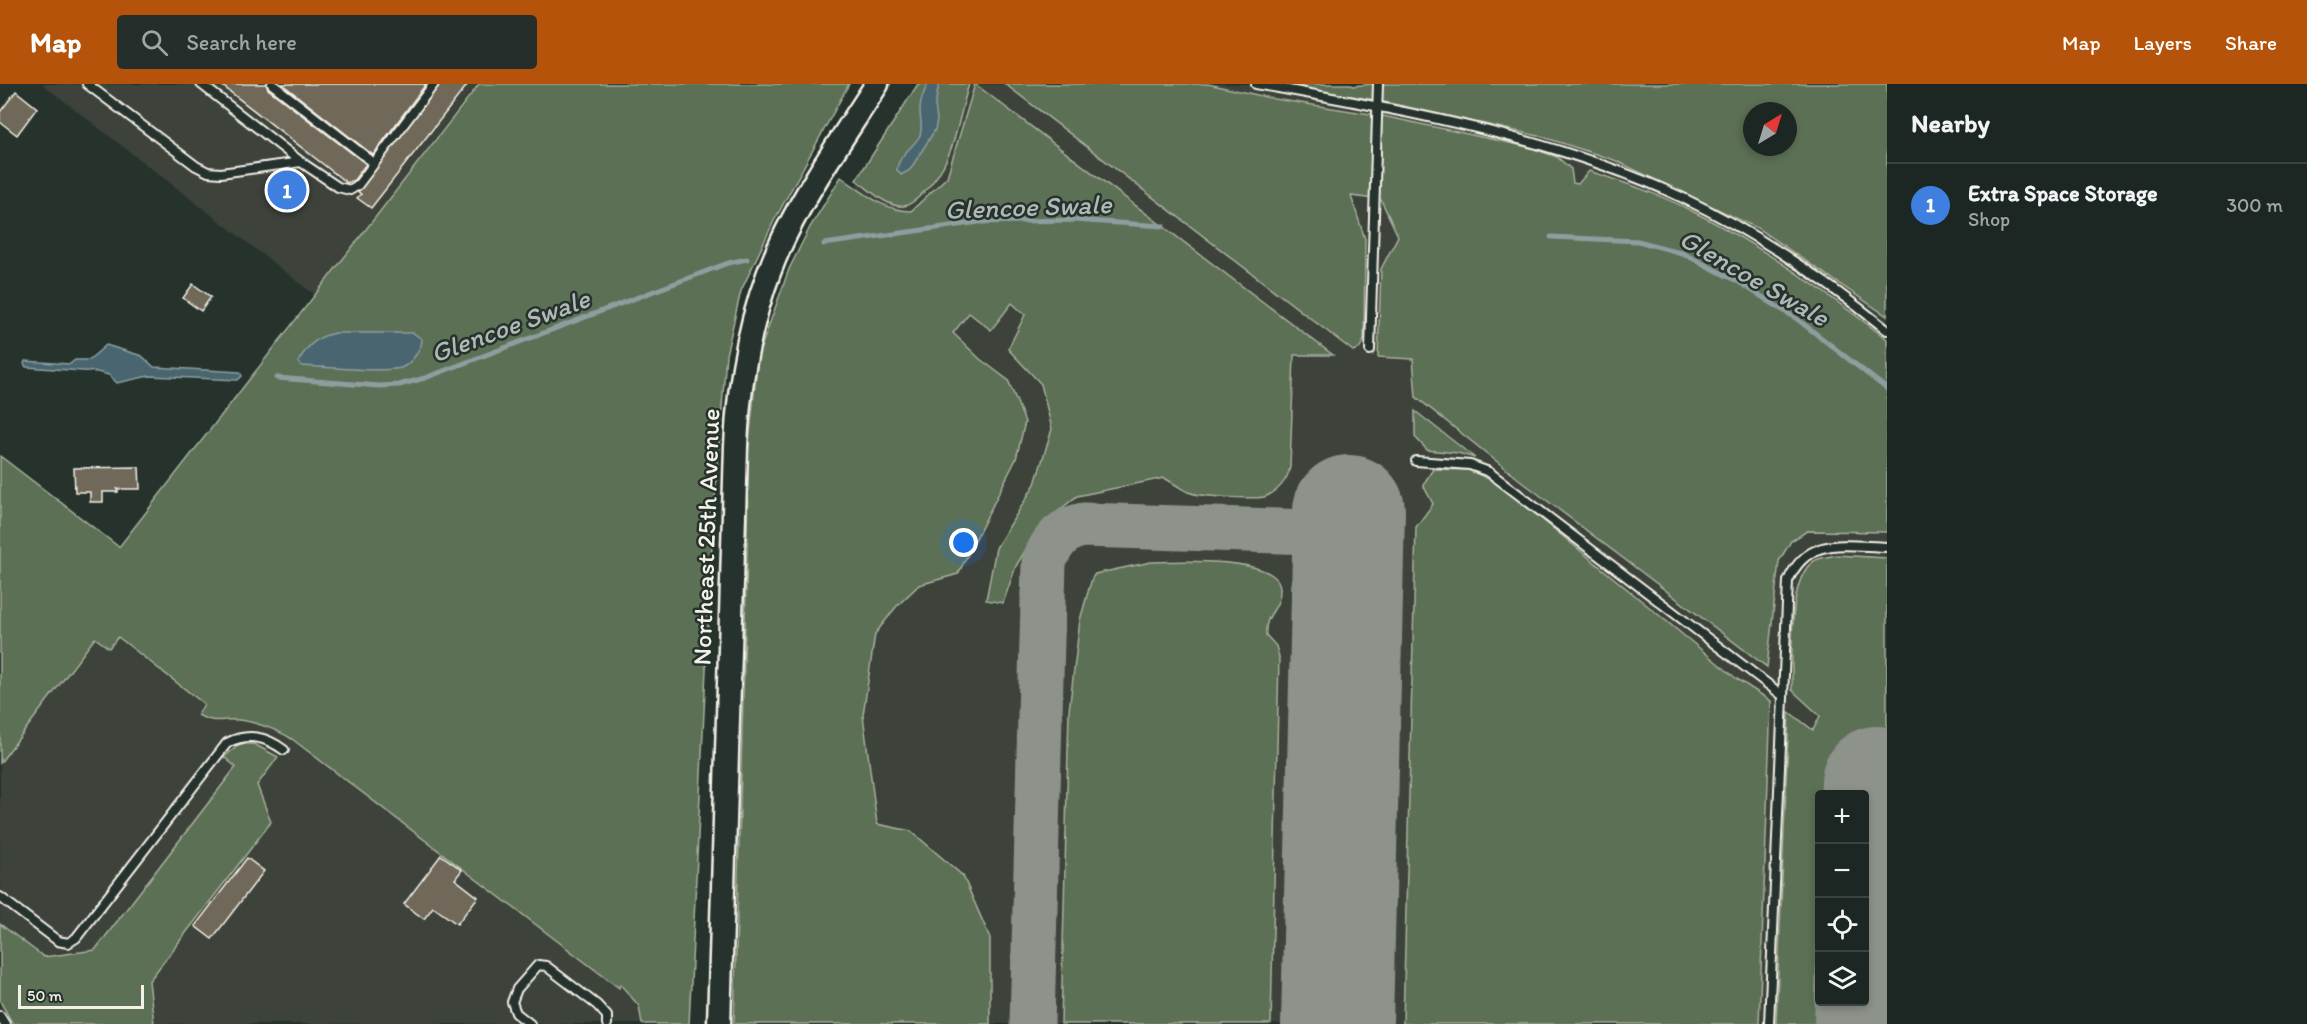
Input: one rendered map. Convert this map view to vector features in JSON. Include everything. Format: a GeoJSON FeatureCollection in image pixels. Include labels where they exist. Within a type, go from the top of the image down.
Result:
{"type":"FeatureCollection","features":[{"type":"Feature","properties":{"kind":"main road","name":"Northeast 25th Avenue"},"geometry":{"type":"LineString","coordinates":[[719,1024],[739,398],[755,318],[777,254],[808,194],[877,84]]}},
{"type":"Feature","properties":{"kind":"lane"},"geometry":{"type":"LineString","coordinates":[[87,84],[196,166],[208,172],[220,173],[301,162]]}},
{"type":"Feature","properties":{"kind":"lane"},"geometry":{"type":"LineString","coordinates":[[201,84],[301,162],[338,187],[350,190],[358,185],[434,84]]}},
{"type":"Feature","properties":{"kind":"lane"},"geometry":{"type":"LineString","coordinates":[[272,84],[374,163]]}},
{"type":"Feature","properties":{"kind":"lane"},"geometry":{"type":"LineString","coordinates":[[1256,84],[1377,106],[1485,130],[1556,150],[1617,171],[1681,197],[1746,231],[1796,263],[1887,330]]}},
{"type":"Feature","properties":{"kind":"lane"},"geometry":{"type":"LineString","coordinates":[[1370,350],[1378,84]]}},
{"type":"Feature","properties":{"kind":"lane"},"geometry":{"type":"LineString","coordinates":[[1416,461],[1470,465],[1489,472],[1782,695]]}},
{"type":"Feature","properties":{"kind":"lane"},"geometry":{"type":"LineString","coordinates":[[1769,1024],[1788,581],[1794,568],[1814,549],[1828,545],[1887,547]]}},
{"type":"Feature","properties":{"kind":"lane"},"geometry":{"type":"LineString","coordinates":[[0,897],[58,941],[68,943],[76,938],[227,743],[252,736],[265,739],[284,750]]}},
{"type":"Feature","properties":{"kind":"lane"},"geometry":{"type":"LineString","coordinates":[[530,1024],[516,1013],[512,1002],[517,988],[538,965],[546,966],[597,1005],[607,1016],[607,1024]]}},
{"type":"Feature","properties":{"kind":"lane"},"geometry":{"type":"LineString","coordinates":[[0,1016],[5,1024]]}},
{"type":"Feature","properties":{"kind":"shaded area"},"geometry":{"type":"Polygon","coordinates":[[[42,84],[477,84],[315,295],[42,84]]]}},
{"type":"Feature","properties":{"kind":"shaded area"},"geometry":{"type":"Polygon","coordinates":[[[921,84],[1887,84],[1887,1024],[760,1024],[855,187],[921,84]]]}},
{"type":"Feature","properties":{"kind":"shaded area"},"geometry":{"type":"Polygon","coordinates":[[[0,456],[690,994],[689,1024],[0,1024],[0,456]]]}},
{"type":"Feature","properties":{"kind":"green space"},"geometry":{"type":"Polygon","coordinates":[[[479,84],[849,84],[774,221],[741,291],[726,355],[713,524],[689,1024],[642,1024],[639,1006],[620,984],[619,988],[292,739],[252,723],[239,720],[214,720],[198,715],[204,704],[118,637],[109,648],[95,638],[0,763],[0,456],[119,547],[479,84]]]}},
{"type":"Feature","properties":{"kind":"green space"},"geometry":{"type":"Polygon","coordinates":[[[918,84],[969,84],[954,142],[942,168],[934,181],[917,199],[907,205],[898,206],[872,193],[856,180],[918,84]]]}},
{"type":"Feature","properties":{"kind":"green space"},"geometry":{"type":"Polygon","coordinates":[[[975,84],[1333,355],[1294,355],[1290,467],[1284,481],[1277,489],[1258,498],[1203,495],[1188,492],[1164,478],[1077,496],[1039,527],[1016,566],[1003,603],[986,600],[996,548],[1035,484],[1052,429],[1041,384],[1008,349],[1025,315],[1012,303],[991,330],[969,313],[953,333],[980,359],[1008,380],[1025,422],[1016,459],[958,574],[919,585],[896,607],[875,634],[863,715],[877,824],[911,831],[963,876],[990,938],[990,1024],[734,1024],[748,452],[758,356],[789,269],[810,227],[841,177],[883,204],[911,211],[947,177],[975,84]]]}},
{"type":"Feature","properties":{"kind":"green space"},"geometry":{"type":"Polygon","coordinates":[[[1005,84],[1208,84],[1275,99],[1383,116],[1528,147],[1557,157],[1571,169],[1573,183],[1578,184],[1589,171],[1688,209],[1740,237],[1790,269],[1887,339],[1887,532],[1807,531],[1791,541],[1779,561],[1767,667],[1525,484],[1416,397],[1413,359],[1378,357],[1381,269],[1398,236],[1381,200],[1351,196],[1365,239],[1364,340],[1359,349],[1353,351],[1005,84]]]}},
{"type":"Feature","properties":{"kind":"green space"},"geometry":{"type":"Polygon","coordinates":[[[1280,84],[1350,84],[1353,86],[1373,84],[1887,84],[1887,316],[1757,228],[1614,160],[1543,137],[1375,100],[1280,84]]]}},
{"type":"Feature","properties":{"kind":"green space"},"geometry":{"type":"Polygon","coordinates":[[[1415,411],[1475,458],[1458,453],[1427,450],[1415,437],[1415,411]]]}},
{"type":"Feature","properties":{"kind":"green space"},"geometry":{"type":"Polygon","coordinates":[[[1433,469],[1469,470],[1499,484],[1737,679],[1771,701],[1759,1024],[1403,1024],[1416,527],[1433,504],[1423,485],[1433,469]]]}},
{"type":"Feature","properties":{"kind":"green space"},"geometry":{"type":"Polygon","coordinates":[[[1836,555],[1887,558],[1887,766],[1843,764],[1840,790],[1815,790],[1815,1006],[1833,1006],[1833,1024],[1776,1024],[1789,712],[1813,730],[1820,716],[1792,690],[1793,621],[1799,584],[1805,570],[1814,561],[1836,555]]]}},
{"type":"Feature","properties":{"kind":"green space"},"geometry":{"type":"Polygon","coordinates":[[[1202,561],[1245,565],[1263,570],[1275,578],[1280,588],[1278,602],[1266,627],[1266,635],[1276,646],[1279,657],[1271,1024],[1061,1024],[1069,711],[1080,620],[1095,574],[1151,562],[1202,561]]]}},
{"type":"Feature","properties":{"kind":"green space"},"geometry":{"type":"Polygon","coordinates":[[[240,744],[254,744],[278,757],[257,785],[271,822],[149,981],[154,1024],[13,1024],[0,1001],[0,924],[44,957],[95,950],[236,767],[224,757],[240,744]]]}},
{"type":"Feature","properties":{"kind":"water"},"geometry":{"type":"Polygon","coordinates":[[[928,84],[939,84],[935,105],[937,120],[935,130],[910,170],[901,175],[897,170],[898,164],[920,135],[921,104],[928,84]]]}},
{"type":"Feature","properties":{"kind":"water"},"geometry":{"type":"Polygon","coordinates":[[[335,333],[413,333],[422,339],[415,356],[401,368],[353,369],[302,366],[298,362],[313,343],[335,333]]]}},
{"type":"Feature","properties":{"kind":"water"},"geometry":{"type":"Polygon","coordinates":[[[106,345],[142,356],[154,367],[240,372],[242,376],[238,380],[149,376],[117,383],[109,375],[97,372],[26,367],[24,364],[25,361],[70,364],[75,360],[89,360],[106,345]]]}},
{"type":"Feature","properties":{"kind":"building"},"geometry":{"type":"Polygon","coordinates":[[[220,84],[266,84],[268,89],[366,164],[354,180],[347,183],[220,84]]]}},
{"type":"Feature","properties":{"kind":"building"},"geometry":{"type":"Polygon","coordinates":[[[282,84],[426,84],[373,155],[282,84]]]}},
{"type":"Feature","properties":{"kind":"building"},"geometry":{"type":"Polygon","coordinates":[[[440,84],[468,84],[371,208],[357,198],[361,194],[358,192],[440,84]]]}},
{"type":"Feature","properties":{"kind":"building"},"geometry":{"type":"Polygon","coordinates":[[[16,91],[37,108],[17,135],[0,122],[0,112],[16,91]]]}},
{"type":"Feature","properties":{"kind":"building"},"geometry":{"type":"Polygon","coordinates":[[[193,284],[211,297],[201,311],[183,298],[193,284]]]}},
{"type":"Feature","properties":{"kind":"building"},"geometry":{"type":"Polygon","coordinates":[[[139,467],[140,489],[117,489],[118,492],[103,492],[103,502],[90,502],[90,492],[75,492],[74,468],[139,467]]]}},
{"type":"Feature","properties":{"kind":"building"},"geometry":{"type":"Polygon","coordinates":[[[441,855],[462,870],[455,879],[478,897],[457,924],[433,907],[424,919],[404,904],[441,855]]]}},
{"type":"Feature","properties":{"kind":"building"},"geometry":{"type":"Polygon","coordinates":[[[247,858],[264,871],[212,939],[195,926],[247,858]]]}},
{"type":"Feature","properties":{"kind":"waterway","name":"Glencoe Swale"},"geometry":{"type":"LineString","coordinates":[[824,244],[979,222],[1073,220],[1163,226]]}},
{"type":"Feature","properties":{"kind":"waterway","name":"Glencoe Swale"},"geometry":{"type":"LineString","coordinates":[[1551,237],[1638,241],[1682,253],[1737,281],[1797,319],[1887,389]]}},
{"type":"Feature","properties":{"kind":"waterway","name":"Glencoe Swale"},"geometry":{"type":"LineString","coordinates":[[277,378],[379,386],[399,385],[425,378],[728,263],[747,259]]}},
{"type":"Feature","properties":{"kind":"taxiway"},"geometry":{"type":"LineString","coordinates":[[1032,1024],[1044,562],[1050,548],[1063,533],[1083,525],[1348,533]]}},
{"type":"Feature","properties":{"kind":"taxiway"},"geometry":{"type":"LineString","coordinates":[[1877,789],[1887,790]]}},
{"type":"Feature","properties":{"kind":"runway"},"geometry":{"type":"LineString","coordinates":[[1337,1024],[1349,511]]}},
{"type":"Feature","properties":{"kind":"runway"},"geometry":{"type":"LineString","coordinates":[[1870,1024],[1877,782]]}},
{"type":"Feature","properties":{"kind":"place","name":"Extra Space Storage"},"geometry":{"type":"Point","coordinates":[287,190]}}]}
